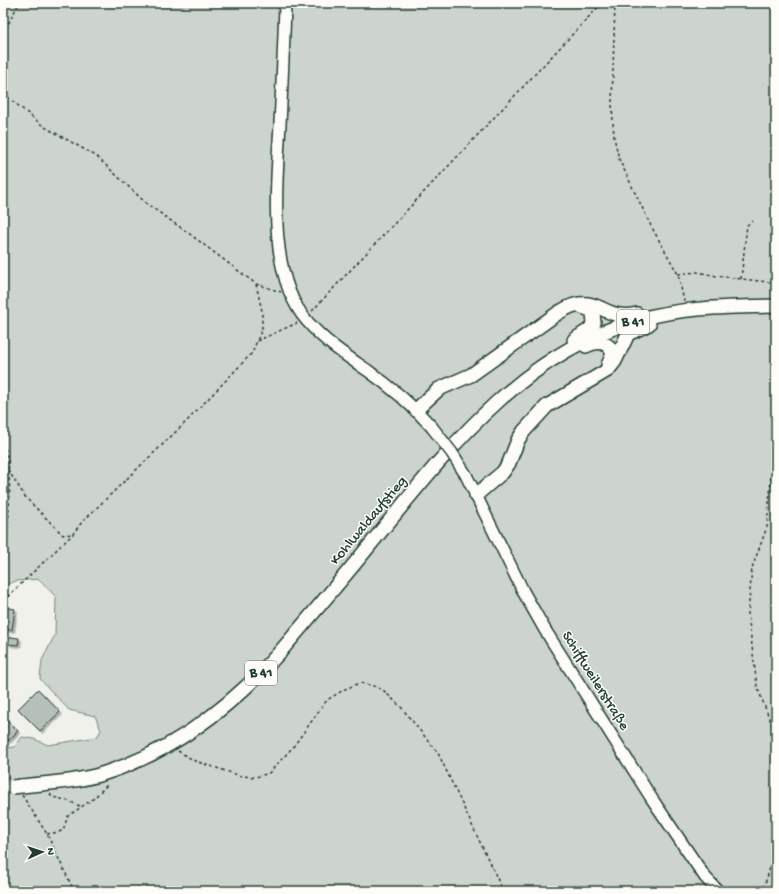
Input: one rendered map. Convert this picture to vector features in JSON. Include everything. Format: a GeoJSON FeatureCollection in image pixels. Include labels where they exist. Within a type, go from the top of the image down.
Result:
{"type":"FeatureCollection","features":[{"type":"Feature","properties":{"kind":"main road"},"geometry":{"type":"LineString","coordinates":[[416,410],[439,389],[471,375],[558,313],[571,306],[580,304],[592,305],[622,317],[684,304],[776,305]]}},
{"type":"Feature","properties":{"kind":"main road","name":"Kohlwaldaufstieg"},"geometry":{"type":"LineString","coordinates":[[14,786],[79,779],[102,774],[129,764],[174,742],[223,709],[255,680],[463,434],[506,392],[538,370],[588,340],[636,321],[663,314],[690,310],[776,305]]}},
{"type":"Feature","properties":{"kind":"main road"},"geometry":{"type":"LineString","coordinates":[[586,382],[608,370],[615,361],[628,334],[636,329],[650,323],[689,314],[739,307]]}},
{"type":"Feature","properties":{"kind":"main road"},"geometry":{"type":"LineString","coordinates":[[506,392],[536,365],[589,330],[594,323],[593,313],[587,308],[572,308],[558,313]]}},
{"type":"Feature","properties":{"kind":"main road"},"geometry":{"type":"LineString","coordinates":[[476,495],[503,472],[509,463],[518,440],[537,416],[547,406],[598,375],[611,362],[613,354],[611,347],[606,343],[590,344],[538,370]]}},
{"type":"Feature","properties":{"kind":"street","name":"Schiffweilerstraße"},"geometry":{"type":"LineString","coordinates":[[285,3],[276,199],[279,250],[290,295],[305,319],[341,353],[368,370],[416,410],[448,447],[466,475],[524,593],[545,630],[652,799],[705,877],[718,891]]}},
{"type":"Feature","properties":{"kind":"path"},"geometry":{"type":"LineString","coordinates":[[3,34],[19,3]]}},
{"type":"Feature","properties":{"kind":"path"},"geometry":{"type":"LineString","coordinates":[[257,341],[305,319],[602,3]]}},
{"type":"Feature","properties":{"kind":"path"},"geometry":{"type":"LineString","coordinates":[[615,3],[612,104],[614,137],[619,159],[651,226],[678,274],[684,304]]}},
{"type":"Feature","properties":{"kind":"path"},"geometry":{"type":"LineString","coordinates":[[3,93],[43,126],[96,156],[147,204],[256,284],[290,295]]}},
{"type":"Feature","properties":{"kind":"path"},"geometry":{"type":"LineString","coordinates":[[741,279],[747,225],[753,221]]}},
{"type":"Feature","properties":{"kind":"path"},"geometry":{"type":"LineString","coordinates":[[678,274],[697,272],[741,279],[776,282]]}},
{"type":"Feature","properties":{"kind":"path"},"geometry":{"type":"LineString","coordinates":[[3,601],[73,534],[82,522],[137,470],[252,353],[262,329],[262,311],[256,284]]}},
{"type":"Feature","properties":{"kind":"path"},"geometry":{"type":"LineString","coordinates":[[3,443],[6,449],[8,470],[6,540],[3,558]]}},
{"type":"Feature","properties":{"kind":"path"},"geometry":{"type":"LineString","coordinates":[[776,460],[771,482],[767,527],[752,568],[748,614],[757,686],[776,736]]}},
{"type":"Feature","properties":{"kind":"path"},"geometry":{"type":"LineString","coordinates":[[8,470],[26,498],[42,512],[49,522],[63,535],[73,534]]}},
{"type":"Feature","properties":{"kind":"path"},"geometry":{"type":"LineString","coordinates":[[174,742],[180,753],[195,761],[241,776],[256,777],[269,773],[282,760],[327,700],[345,689],[360,683],[374,686],[383,690],[401,707],[438,753],[503,891]]}},
{"type":"Feature","properties":{"kind":"path"},"geometry":{"type":"LineString","coordinates":[[3,773],[14,786],[47,834],[74,891]]}},
{"type":"Feature","properties":{"kind":"path"},"geometry":{"type":"LineString","coordinates":[[47,834],[63,830],[68,816],[80,806],[93,799],[112,781]]}},
{"type":"Feature","properties":{"kind":"path"},"geometry":{"type":"LineString","coordinates":[[47,790],[52,797],[66,800],[80,806]]}},
{"type":"Feature","properties":{"kind":"path"},"geometry":{"type":"LineString","coordinates":[[763,888],[770,874],[772,860],[776,850]]}},
{"type":"Feature","properties":{"kind":"path"},"geometry":{"type":"LineString","coordinates":[[755,891],[763,888],[776,890]]}},
{"type":"Feature","properties":{"kind":"shaded area"},"geometry":{"type":"Polygon","coordinates":[[[3,3],[776,3],[776,891],[3,891],[3,748],[15,747],[22,737],[34,739],[48,745],[97,737],[101,730],[95,716],[69,710],[40,679],[42,660],[55,635],[56,597],[39,579],[16,581],[3,586],[3,3]]]}},
{"type":"Feature","properties":{"kind":"building"},"geometry":{"type":"Polygon","coordinates":[[[3,607],[15,609],[12,630],[3,629],[3,607]]]}},
{"type":"Feature","properties":{"kind":"building"},"geometry":{"type":"Polygon","coordinates":[[[3,635],[7,636],[5,645],[3,645],[3,635]]]}},
{"type":"Feature","properties":{"kind":"building"},"geometry":{"type":"Polygon","coordinates":[[[10,637],[19,638],[18,645],[8,644],[10,637]]]}},
{"type":"Feature","properties":{"kind":"building"},"geometry":{"type":"Polygon","coordinates":[[[38,689],[60,712],[40,731],[18,709],[38,689]]]}},
{"type":"Feature","properties":{"kind":"building"},"geometry":{"type":"Polygon","coordinates":[[[3,716],[18,731],[8,741],[3,736],[3,716]]]}}]}
